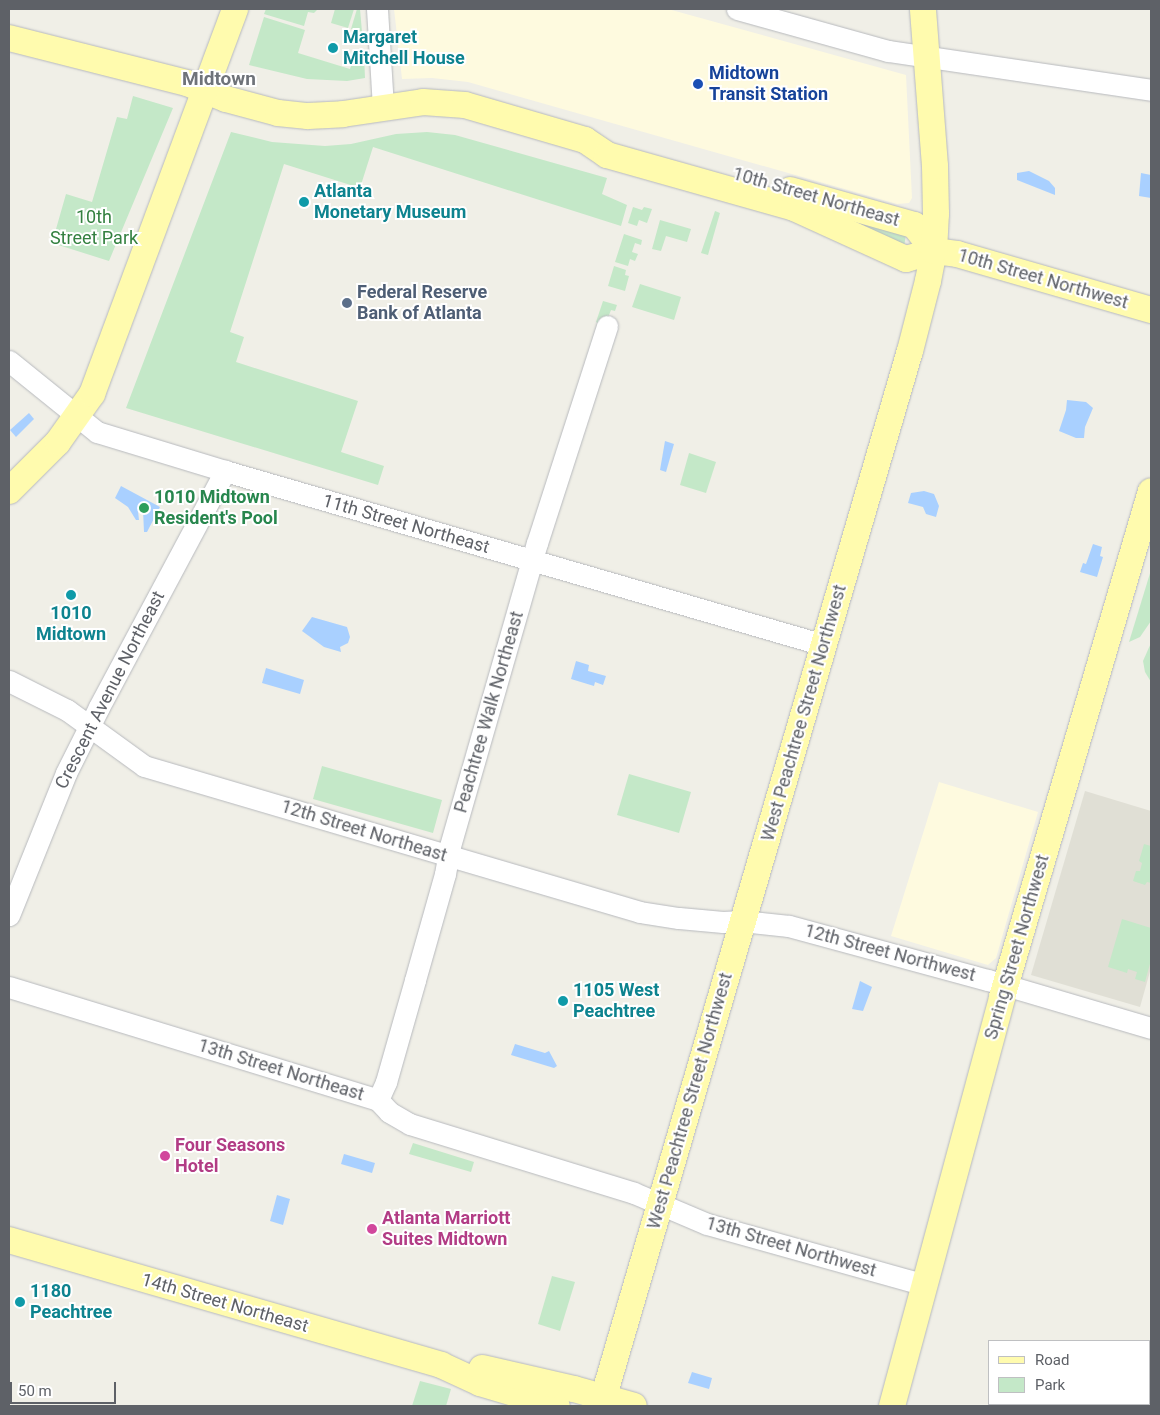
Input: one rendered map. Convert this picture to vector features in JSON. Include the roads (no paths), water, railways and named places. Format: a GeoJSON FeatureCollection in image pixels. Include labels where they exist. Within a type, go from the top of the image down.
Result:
{"type":"FeatureCollection","features":[{"type":"Feature","properties":{"kind":"main road"},"geometry":{"type":"LineString","coordinates":[[9,492],[39,464],[77,417],[92,394],[236,9]]}},
{"type":"Feature","properties":{"kind":"main road","name":"West Peachtree Street Northwest"},"geometry":{"type":"LineString","coordinates":[[602,1402],[910,351],[934,251],[936,214],[935,166],[922,9]]}},
{"type":"Feature","properties":{"kind":"main road","name":"10th Street Northeast"},"geometry":{"type":"LineString","coordinates":[[9,38],[187,82],[226,99],[278,113],[308,116],[343,114],[383,107],[431,102],[466,105],[585,140],[613,140],[914,225],[934,251]]}},
{"type":"Feature","properties":{"kind":"main road","name":"10th Street Northwest"},"geometry":{"type":"LineString","coordinates":[[934,251],[957,254],[1151,310]]}},
{"type":"Feature","properties":{"kind":"main road","name":"Spring Street Northwest"},"geometry":{"type":"LineString","coordinates":[[892,1406],[1006,985],[1151,491]]}},
{"type":"Feature","properties":{"kind":"main road","name":"14th Street Northeast"},"geometry":{"type":"LineString","coordinates":[[9,1240],[441,1365],[480,1383],[557,1406]]}},
{"type":"Feature","properties":{"kind":"main road","name":"14th Street Northeast"},"geometry":{"type":"LineString","coordinates":[[441,1365],[485,1368],[602,1402],[634,1406]]}},
{"type":"Feature","properties":{"kind":"street"},"geometry":{"type":"LineString","coordinates":[[378,9],[384,83],[383,107]]}},
{"type":"Feature","properties":{"kind":"street"},"geometry":{"type":"LineString","coordinates":[[737,9],[888,51],[1151,90]]}},
{"type":"Feature","properties":{"kind":"street","name":"Peachtree Walk Northeast"},"geometry":{"type":"LineString","coordinates":[[378,1100],[390,1067],[532,560],[606,326]]}},
{"type":"Feature","properties":{"kind":"street","name":"11th Street Northeast"},"geometry":{"type":"LineString","coordinates":[[9,361],[97,432],[224,471],[824,645]]}},
{"type":"Feature","properties":{"kind":"street","name":"Crescent Avenue Northeast"},"geometry":{"type":"LineString","coordinates":[[9,916],[63,781],[89,726],[224,471]]}},
{"type":"Feature","properties":{"kind":"street","name":"12th Street Northeast"},"geometry":{"type":"LineString","coordinates":[[9,681],[67,710],[144,766],[640,912],[723,922],[742,921]]}},
{"type":"Feature","properties":{"kind":"street","name":"12th Street Northwest"},"geometry":{"type":"LineString","coordinates":[[742,921],[789,926],[1006,985],[1151,1028]]}},
{"type":"Feature","properties":{"kind":"street","name":"13th Street Northeast"},"geometry":{"type":"LineString","coordinates":[[9,987],[378,1100],[389,1112],[410,1124],[634,1193],[660,1203]]}},
{"type":"Feature","properties":{"kind":"street","name":"13th Street Northwest"},"geometry":{"type":"LineString","coordinates":[[660,1203],[707,1224],[925,1285]]}},
{"type":"Feature","properties":{"kind":"water"},"geometry":{"type":"Polygon","coordinates":[[[1029,171],[1049,181],[1055,188],[1055,195],[1017,180],[1017,173],[1029,171]]]}},
{"type":"Feature","properties":{"kind":"water"},"geometry":{"type":"Polygon","coordinates":[[[1141,173],[1151,175],[1151,198],[1139,196],[1141,173]]]}},
{"type":"Feature","properties":{"kind":"water"},"geometry":{"type":"Polygon","coordinates":[[[1067,400],[1086,402],[1093,408],[1085,427],[1084,438],[1076,438],[1059,431],[1066,410],[1067,400]]]}},
{"type":"Feature","properties":{"kind":"water"},"geometry":{"type":"Polygon","coordinates":[[[29,413],[34,419],[16,437],[10,430],[29,413]]]}},
{"type":"Feature","properties":{"kind":"water"},"geometry":{"type":"Polygon","coordinates":[[[665,441],[674,444],[666,472],[660,470],[665,441]]]}},
{"type":"Feature","properties":{"kind":"water","name":"1010 Midtown Resident's Pool"},"geometry":{"type":"Polygon","coordinates":[[[121,486],[160,507],[147,532],[144,532],[143,510],[138,511],[139,520],[136,520],[128,507],[115,498],[121,486]]]}},
{"type":"Feature","properties":{"kind":"water"},"geometry":{"type":"Polygon","coordinates":[[[924,491],[934,494],[939,506],[936,517],[926,514],[923,507],[908,503],[911,493],[924,491]]]}},
{"type":"Feature","properties":{"kind":"water"},"geometry":{"type":"Polygon","coordinates":[[[1093,544],[1102,547],[1100,556],[1103,557],[1097,577],[1080,572],[1083,563],[1086,564],[1093,544]]]}},
{"type":"Feature","properties":{"kind":"water"},"geometry":{"type":"Polygon","coordinates":[[[312,617],[347,627],[350,637],[348,643],[340,647],[341,652],[324,647],[302,631],[312,617]]]}},
{"type":"Feature","properties":{"kind":"water"},"geometry":{"type":"Polygon","coordinates":[[[576,661],[589,665],[588,671],[606,676],[603,685],[595,682],[594,686],[571,679],[576,661]]]}},
{"type":"Feature","properties":{"kind":"water"},"geometry":{"type":"Polygon","coordinates":[[[266,668],[304,680],[300,694],[262,683],[266,668]]]}},
{"type":"Feature","properties":{"kind":"water"},"geometry":{"type":"Polygon","coordinates":[[[860,981],[872,987],[863,1011],[852,1009],[860,981]]]}},
{"type":"Feature","properties":{"kind":"water"},"geometry":{"type":"Polygon","coordinates":[[[515,1044],[545,1053],[549,1051],[557,1066],[554,1068],[511,1055],[515,1044]]]}},
{"type":"Feature","properties":{"kind":"water"},"geometry":{"type":"Polygon","coordinates":[[[344,1154],[375,1163],[372,1173],[341,1164],[344,1154]]]}},
{"type":"Feature","properties":{"kind":"water"},"geometry":{"type":"Polygon","coordinates":[[[277,1195],[290,1199],[283,1225],[270,1221],[277,1195]]]}},
{"type":"Feature","properties":{"kind":"water"},"geometry":{"type":"Polygon","coordinates":[[[692,1372],[712,1378],[709,1389],[688,1383],[692,1372]]]}},
{"type":"Feature","properties":{"kind":"place","name":"Margaret Mitchell House"},"geometry":{"type":"Point","coordinates":[333,48]}},
{"type":"Feature","properties":{"kind":"place","name":"Midtown Transit Station"},"geometry":{"type":"Point","coordinates":[698,84]}},
{"type":"Feature","properties":{"kind":"place","name":"Atlanta Monetary Museum"},"geometry":{"type":"Point","coordinates":[304,202]}},
{"type":"Feature","properties":{"kind":"place","name":"Federal Reserve Bank of Atlanta"},"geometry":{"type":"Point","coordinates":[347,303]}},
{"type":"Feature","properties":{"kind":"place","name":"1010 Midtown Resident's Pool"},"geometry":{"type":"Point","coordinates":[144,508]}},
{"type":"Feature","properties":{"kind":"place","name":"1010 Midtown"},"geometry":{"type":"Point","coordinates":[71,595]}},
{"type":"Feature","properties":{"kind":"place","name":"1105 West Peachtree"},"geometry":{"type":"Point","coordinates":[563,1001]}},
{"type":"Feature","properties":{"kind":"place","name":"Four Seasons Hotel"},"geometry":{"type":"Point","coordinates":[165,1156]}},
{"type":"Feature","properties":{"kind":"place","name":"Atlanta Marriott Suites Midtown"},"geometry":{"type":"Point","coordinates":[372,1229]}},
{"type":"Feature","properties":{"kind":"place","name":"1180 Peachtree"},"geometry":{"type":"Point","coordinates":[20,1302]}},
{"type":"Feature","properties":{"kind":"district","name":"Midtown"},"geometry":{"type":"Point","coordinates":[219,79]}},
{"type":"Feature","properties":{"kind":"park label","name":"10th Street Park"},"geometry":{"type":"Point","coordinates":[94,228]}}]}
